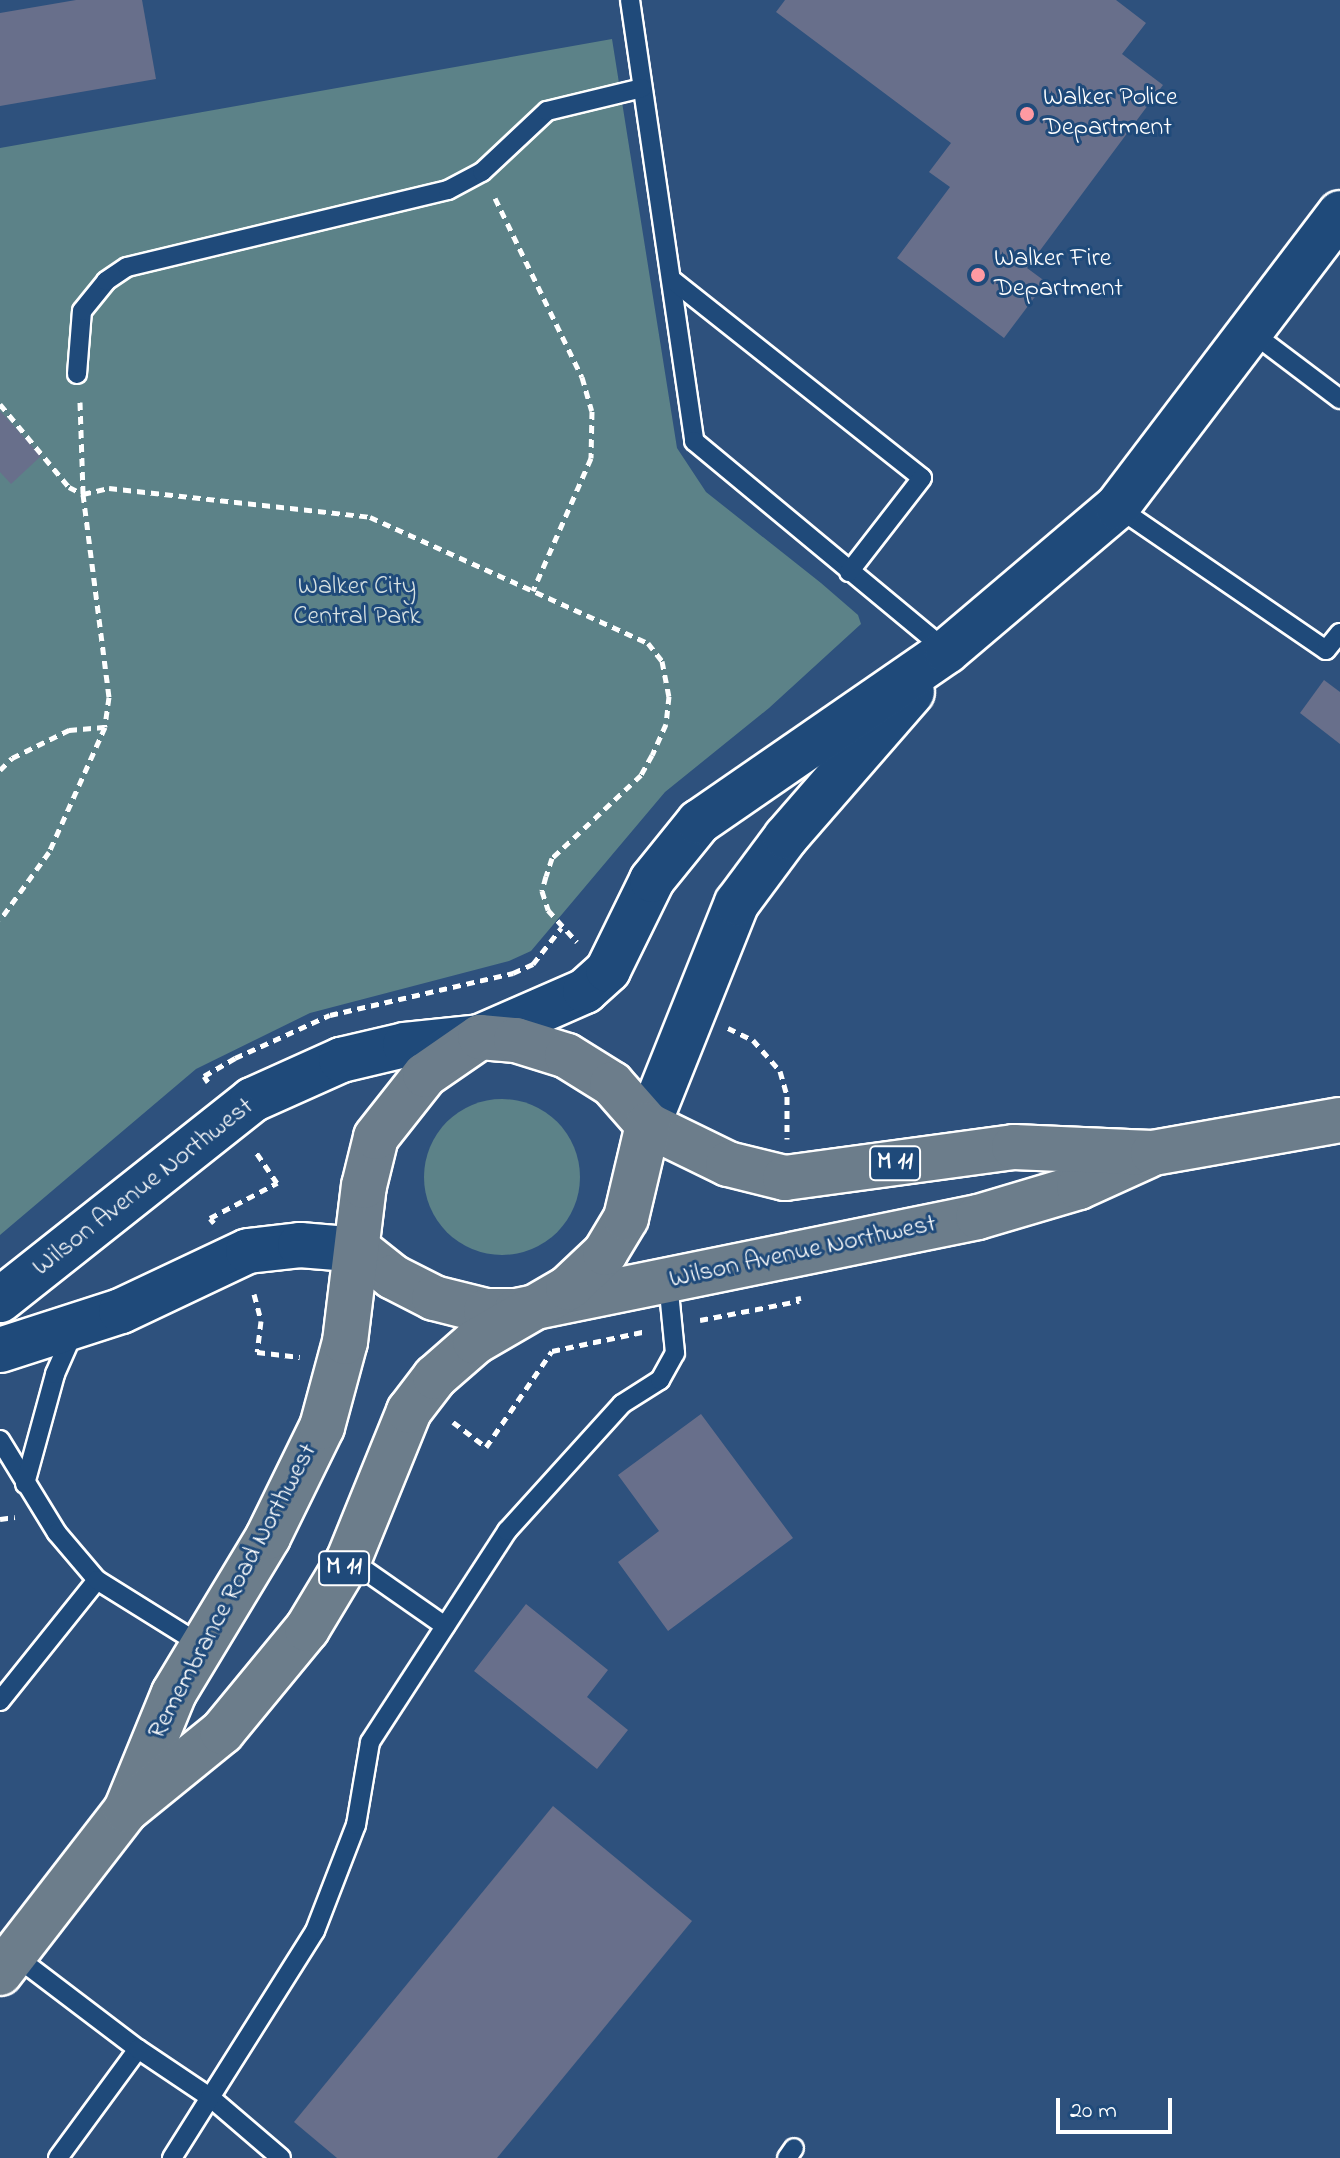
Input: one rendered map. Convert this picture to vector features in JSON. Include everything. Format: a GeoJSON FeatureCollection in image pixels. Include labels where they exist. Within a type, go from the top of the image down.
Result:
{"type":"FeatureCollection","features":[{"type":"Feature","properties":{"kind":"main road","name":"Remembrance Road Northwest"},"geometry":{"type":"LineString","coordinates":[[126,1810],[156,1732],[296,1487],[322,1427],[345,1342],[359,1250],[367,1166],[381,1128],[425,1075],[480,1037],[554,1008],[595,983],[608,970],[652,880],[699,822],[947,651],[1117,507],[1186,421],[1247,329],[1340,213]]}},
{"type":"Feature","properties":{"kind":"main road","name":"Remembrance Road Northwest"},"geometry":{"type":"LineString","coordinates":[[7,1964],[126,1810],[222,1732],[307,1629],[349,1559],[398,1434],[419,1396],[454,1358],[587,1273],[620,1231],[648,1125],[737,903],[786,837],[947,651]]}},
{"type":"Feature","properties":{"kind":"main road","name":"Wilson Avenue Northwest"},"geometry":{"type":"LineString","coordinates":[[0,1300],[252,1100],[341,1060],[405,1045],[480,1037],[533,1044],[580,1062],[612,1084],[648,1125],[728,1164],[785,1178],[1014,1147],[1153,1153],[1340,1120]]}},
{"type":"Feature","properties":{"kind":"main road","name":"Wilson Avenue Northwest"},"geometry":{"type":"LineString","coordinates":[[359,1250],[393,1277],[434,1298],[486,1311],[528,1310],[994,1213],[1079,1187],[1153,1153]]}},
{"type":"Feature","properties":{"kind":"main road"},"geometry":{"type":"LineString","coordinates":[[0,1350],[75,1328],[248,1251],[300,1245],[359,1250]]}},
{"type":"Feature","properties":{"kind":"lane"},"geometry":{"type":"LineString","coordinates":[[630,0],[694,441],[947,651]]}},
{"type":"Feature","properties":{"kind":"lane"},"geometry":{"type":"LineString","coordinates":[[77,374],[82,311],[106,281],[127,267],[448,190],[482,172],[547,111],[642,88]]}},
{"type":"Feature","properties":{"kind":"lane"},"geometry":{"type":"LineString","coordinates":[[671,279],[922,478],[849,572]]}},
{"type":"Feature","properties":{"kind":"lane"},"geometry":{"type":"LineString","coordinates":[[1247,329],[1340,399]]}},
{"type":"Feature","properties":{"kind":"lane"},"geometry":{"type":"LineString","coordinates":[[1117,507],[1326,650],[1340,633]]}},
{"type":"Feature","properties":{"kind":"lane"},"geometry":{"type":"LineString","coordinates":[[172,2158],[315,1931],[356,1825],[370,1742],[507,1531],[622,1404],[660,1380],[675,1353],[676,1325],[668,1281]]}},
{"type":"Feature","properties":{"kind":"lane"},"geometry":{"type":"LineString","coordinates":[[25,1484],[55,1374],[75,1328]]}},
{"type":"Feature","properties":{"kind":"lane"},"geometry":{"type":"LineString","coordinates":[[0,1440],[25,1484],[97,1580],[203,1646]]}},
{"type":"Feature","properties":{"kind":"lane"},"geometry":{"type":"LineString","coordinates":[[349,1559],[445,1626]]}},
{"type":"Feature","properties":{"kind":"lane"},"geometry":{"type":"LineString","coordinates":[[0,1701],[97,1580]]}},
{"type":"Feature","properties":{"kind":"lane"},"geometry":{"type":"LineString","coordinates":[[7,1964],[211,2098],[281,2158]]}},
{"type":"Feature","properties":{"kind":"lane"},"geometry":{"type":"LineString","coordinates":[[58,2158],[138,2049]]}},
{"type":"Feature","properties":{"kind":"path"},"geometry":{"type":"LineString","coordinates":[[482,172],[582,377],[592,411],[591,458],[533,591]]}},
{"type":"Feature","properties":{"kind":"path"},"geometry":{"type":"LineString","coordinates":[[0,920],[49,852],[105,727],[109,697],[83,494],[77,374]]}},
{"type":"Feature","properties":{"kind":"path"},"geometry":{"type":"LineString","coordinates":[[0,404],[69,487],[83,494],[109,488],[370,517],[648,643],[662,661],[669,696],[666,724],[641,775],[552,858],[542,891],[561,928]]}},
{"type":"Feature","properties":{"kind":"path"},"geometry":{"type":"LineString","coordinates":[[0,770],[12,758],[69,730],[105,727]]}},
{"type":"Feature","properties":{"kind":"path"},"geometry":{"type":"LineString","coordinates":[[717,1025],[753,1040],[780,1071],[787,1096],[787,1145]]}},
{"type":"Feature","properties":{"kind":"path"},"geometry":{"type":"LineString","coordinates":[[218,1230],[210,1218],[277,1183],[251,1144]]}},
{"type":"Feature","properties":{"kind":"path"},"geometry":{"type":"LineString","coordinates":[[249,1284],[261,1321],[257,1352],[305,1358]]}},
{"type":"Feature","properties":{"kind":"path"},"geometry":{"type":"LineString","coordinates":[[446,1417],[486,1447],[552,1351],[799,1301],[796,1289]]}},
{"type":"Feature","properties":{"kind":"green space","name":"Walker City Central Park"},"geometry":{"type":"Polygon","coordinates":[[[612,39],[677,448],[706,492],[821,583],[858,615],[861,624],[769,708],[665,792],[531,951],[509,961],[310,1013],[196,1069],[0,1235],[0,148],[612,39]]]}},
{"type":"Feature","properties":{"kind":"green space"},"geometry":{"type":"Polygon","coordinates":[[[502,1099],[532,1105],[557,1122],[574,1147],[580,1177],[574,1207],[557,1232],[532,1249],[502,1255],[472,1249],[447,1232],[430,1207],[424,1177],[430,1147],[447,1122],[472,1105],[502,1099]]]}},
{"type":"Feature","properties":{"kind":"building"},"geometry":{"type":"Polygon","coordinates":[[[76,0],[142,0],[156,79],[0,106],[0,13],[76,0]]]}},
{"type":"Feature","properties":{"kind":"building","name":"Walker Police Department"},"geometry":{"type":"Polygon","coordinates":[[[785,0],[1116,0],[1146,23],[1122,54],[1163,85],[1027,268],[1046,282],[1004,338],[897,258],[950,187],[929,172],[951,143],[776,12],[785,0]]]}},
{"type":"Feature","properties":{"kind":"building"},"geometry":{"type":"Polygon","coordinates":[[[0,411],[41,456],[11,484],[0,472],[0,411]]]}},
{"type":"Feature","properties":{"kind":"building"},"geometry":{"type":"Polygon","coordinates":[[[1324,680],[1340,692],[1340,744],[1300,713],[1324,680]]]}},
{"type":"Feature","properties":{"kind":"building"},"geometry":{"type":"Polygon","coordinates":[[[701,1414],[793,1538],[668,1631],[618,1562],[659,1531],[618,1475],[701,1414]]]}},
{"type":"Feature","properties":{"kind":"building"},"geometry":{"type":"Polygon","coordinates":[[[526,1604],[608,1670],[587,1697],[628,1730],[597,1769],[474,1671],[526,1604]]]}},
{"type":"Feature","properties":{"kind":"building"},"geometry":{"type":"Polygon","coordinates":[[[553,1806],[692,1921],[497,2158],[337,2158],[294,2122],[553,1806]]]}},
{"type":"Feature","properties":{"kind":"place","name":"Walker Police Department"},"geometry":{"type":"Point","coordinates":[1027,114]}},
{"type":"Feature","properties":{"kind":"place","name":"Walker Fire Department"},"geometry":{"type":"Point","coordinates":[978,275]}}]}
